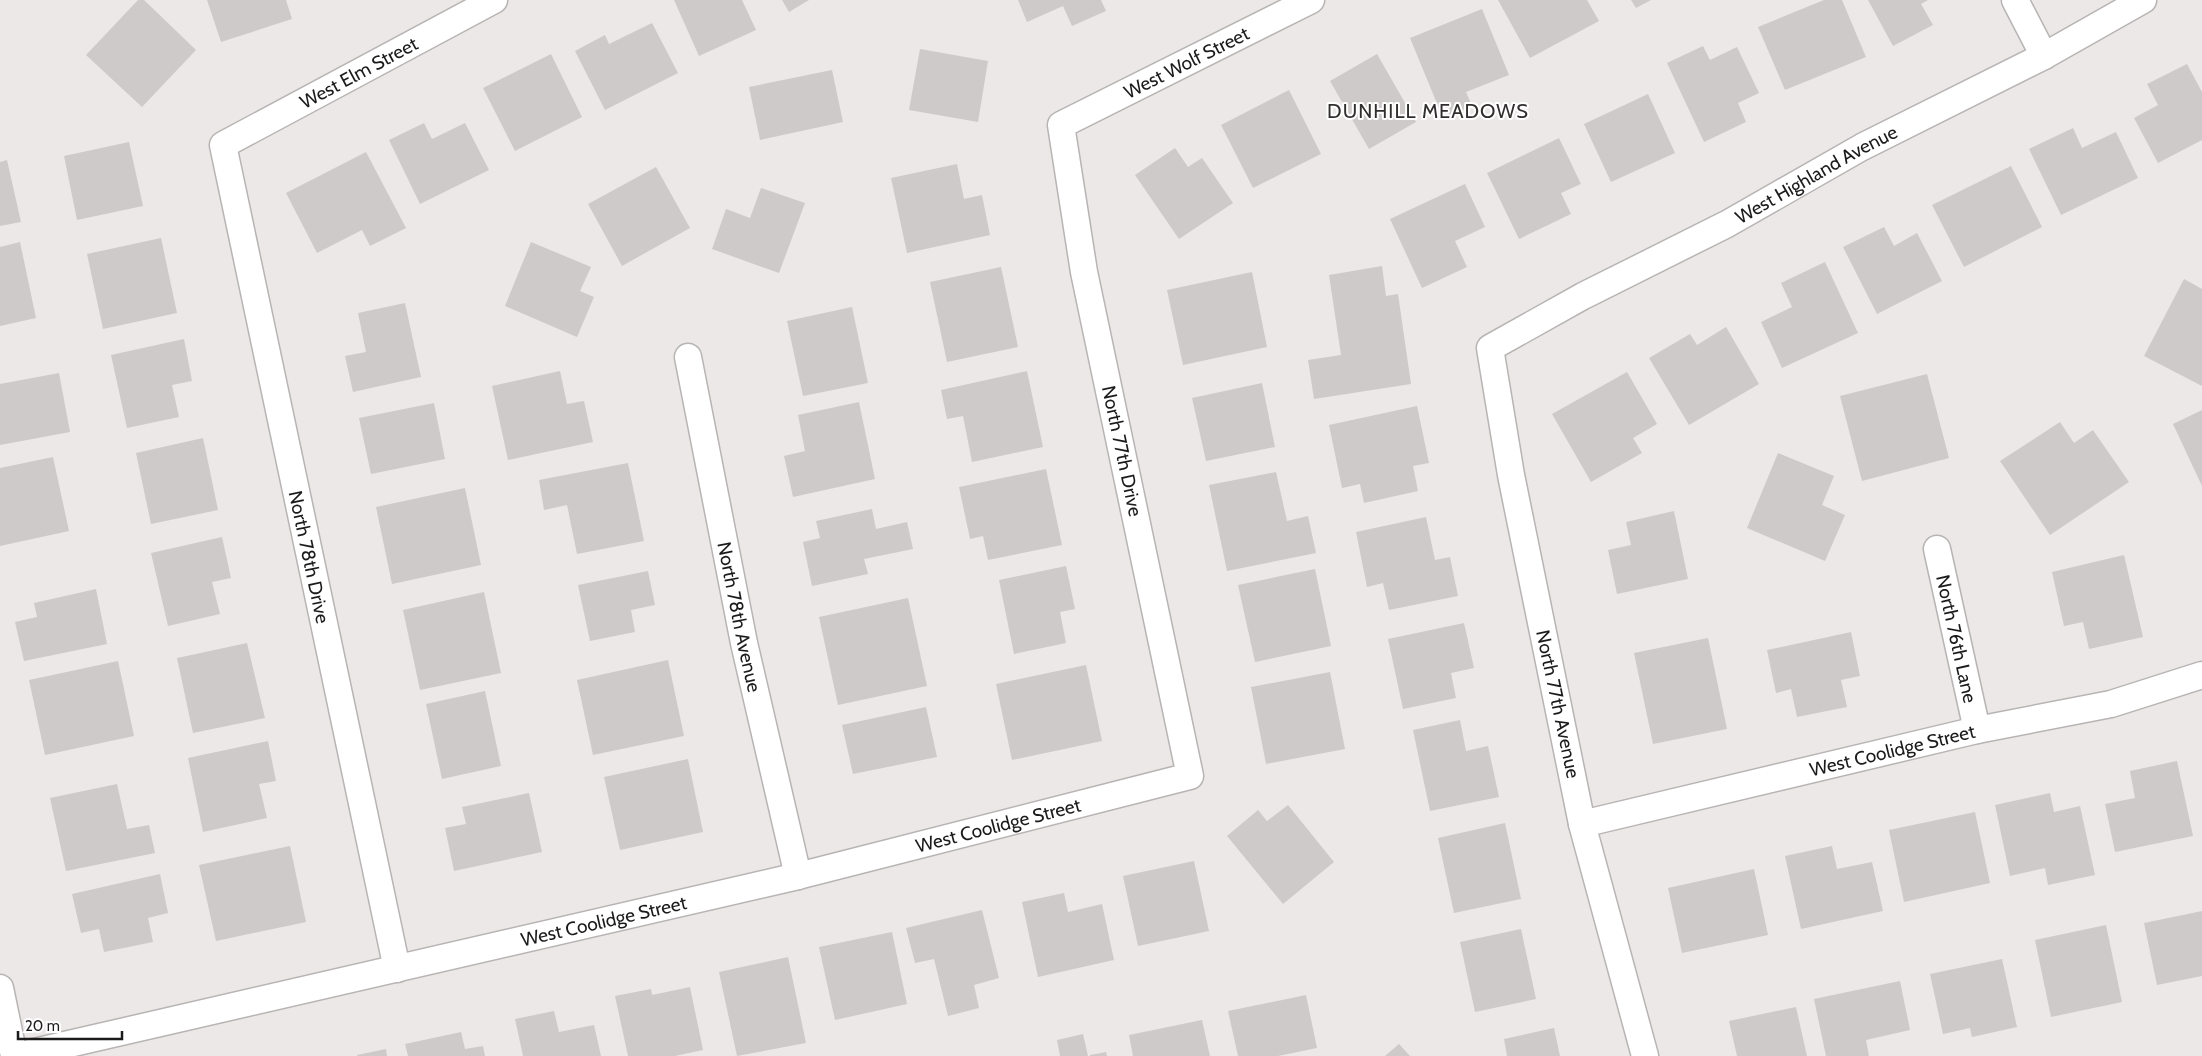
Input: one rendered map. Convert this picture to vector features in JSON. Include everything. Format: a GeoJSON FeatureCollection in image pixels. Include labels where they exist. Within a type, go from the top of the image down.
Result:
{"type":"FeatureCollection","features":[{"type":"Feature","properties":{"kind":"street","name":"West Elm Street"},"geometry":{"type":"LineString","coordinates":[[223,145],[494,0]]}},
{"type":"Feature","properties":{"kind":"street","name":"West Wolf Street"},"geometry":{"type":"LineString","coordinates":[[1061,125],[1311,0]]}},
{"type":"Feature","properties":{"kind":"street"},"geometry":{"type":"LineString","coordinates":[[2015,0],[2044,56]]}},
{"type":"Feature","properties":{"kind":"street","name":"West Highland Avenue"},"geometry":{"type":"LineString","coordinates":[[1490,348],[1582,296],[1727,224],[1862,147],[2044,56],[2143,0]]}},
{"type":"Feature","properties":{"kind":"street","name":"North 77th Drive"},"geometry":{"type":"LineString","coordinates":[[1061,125],[1084,272],[1190,776]]}},
{"type":"Feature","properties":{"kind":"street","name":"North 78th Drive"},"geometry":{"type":"LineString","coordinates":[[223,145],[397,969]]}},
{"type":"Feature","properties":{"kind":"street","name":"North 77th Avenue"},"geometry":{"type":"LineString","coordinates":[[1490,348],[1511,474],[1582,824],[1645,1056]]}},
{"type":"Feature","properties":{"kind":"street","name":"North 78th Avenue"},"geometry":{"type":"LineString","coordinates":[[688,357],[744,643],[798,876]]}},
{"type":"Feature","properties":{"kind":"street","name":"North 76th Lane"},"geometry":{"type":"LineString","coordinates":[[1937,549],[1977,730]]}},
{"type":"Feature","properties":{"kind":"street","name":"West Coolidge Street"},"geometry":{"type":"LineString","coordinates":[[1582,824],[1977,730],[2111,704],[2202,675]]}},
{"type":"Feature","properties":{"kind":"street","name":"West Coolidge Street"},"geometry":{"type":"LineString","coordinates":[[16,1056],[798,876],[1190,776]]}},
{"type":"Feature","properties":{"kind":"street"},"geometry":{"type":"LineString","coordinates":[[0,988],[16,1056]]}},
{"type":"Feature","properties":{"kind":"building"},"geometry":{"type":"Polygon","coordinates":[[[138,0],[144,0],[196,50],[142,107],[86,55],[138,0]]]}},
{"type":"Feature","properties":{"kind":"building"},"geometry":{"type":"Polygon","coordinates":[[[207,0],[286,0],[292,19],[221,42],[207,0]]]}},
{"type":"Feature","properties":{"kind":"building"},"geometry":{"type":"Polygon","coordinates":[[[674,0],[742,0],[756,30],[699,56],[674,0]]]}},
{"type":"Feature","properties":{"kind":"building"},"geometry":{"type":"Polygon","coordinates":[[[782,0],[809,0],[789,12],[782,0]]]}},
{"type":"Feature","properties":{"kind":"building"},"geometry":{"type":"Polygon","coordinates":[[[1018,0],[1101,0],[1106,11],[1072,26],[1063,6],[1027,22],[1018,0]]]}},
{"type":"Feature","properties":{"kind":"building"},"geometry":{"type":"Polygon","coordinates":[[[1498,0],[1587,0],[1599,21],[1530,58],[1498,0]]]}},
{"type":"Feature","properties":{"kind":"building"},"geometry":{"type":"Polygon","coordinates":[[[1631,0],[1651,0],[1636,8],[1631,0]]]}},
{"type":"Feature","properties":{"kind":"building"},"geometry":{"type":"Polygon","coordinates":[[[1824,0],[1842,0],[1866,57],[1785,90],[1758,27],[1824,0]]]}},
{"type":"Feature","properties":{"kind":"building"},"geometry":{"type":"Polygon","coordinates":[[[1868,0],[1928,0],[1921,4],[1933,25],[1893,46],[1868,0]]]}},
{"type":"Feature","properties":{"kind":"building"},"geometry":{"type":"Polygon","coordinates":[[[1482,9],[1509,75],[1466,92],[1472,106],[1443,118],[1410,38],[1482,9]]]}},
{"type":"Feature","properties":{"kind":"building"},"geometry":{"type":"Polygon","coordinates":[[[652,23],[678,73],[605,110],[575,51],[605,35],[609,44],[652,23]]]}},
{"type":"Feature","properties":{"kind":"building"},"geometry":{"type":"Polygon","coordinates":[[[1703,46],[1710,60],[1737,47],[1759,93],[1738,103],[1746,122],[1704,142],[1667,63],[1703,46]]]}},
{"type":"Feature","properties":{"kind":"building"},"geometry":{"type":"Polygon","coordinates":[[[920,49],[988,61],[978,122],[909,110],[920,49]]]}},
{"type":"Feature","properties":{"kind":"building"},"geometry":{"type":"Polygon","coordinates":[[[551,54],[582,117],[515,151],[483,88],[551,54]]]}},
{"type":"Feature","properties":{"kind":"building"},"geometry":{"type":"Polygon","coordinates":[[[1377,54],[1416,122],[1369,149],[1330,81],[1377,54]]]}},
{"type":"Feature","properties":{"kind":"building"},"geometry":{"type":"Polygon","coordinates":[[[2187,64],[2202,92],[2202,140],[2158,163],[2134,118],[2158,105],[2147,84],[2187,64]]]}},
{"type":"Feature","properties":{"kind":"building"},"geometry":{"type":"Polygon","coordinates":[[[832,70],[843,122],[760,140],[749,87],[832,70]]]}},
{"type":"Feature","properties":{"kind":"building"},"geometry":{"type":"Polygon","coordinates":[[[1289,90],[1321,154],[1253,188],[1221,125],[1289,90]]]}},
{"type":"Feature","properties":{"kind":"building"},"geometry":{"type":"Polygon","coordinates":[[[1648,94],[1675,153],[1611,182],[1584,124],[1648,94]]]}},
{"type":"Feature","properties":{"kind":"building"},"geometry":{"type":"Polygon","coordinates":[[[424,123],[432,139],[465,123],[489,170],[420,204],[389,140],[424,123]]]}},
{"type":"Feature","properties":{"kind":"building"},"geometry":{"type":"Polygon","coordinates":[[[2073,128],[2082,148],[2116,132],[2138,178],[2061,215],[2029,149],[2073,128]]]}},
{"type":"Feature","properties":{"kind":"building"},"geometry":{"type":"Polygon","coordinates":[[[1559,138],[1581,184],[1561,193],[1571,214],[1519,239],[1487,173],[1559,138]]]}},
{"type":"Feature","properties":{"kind":"building"},"geometry":{"type":"Polygon","coordinates":[[[129,142],[143,206],[77,220],[64,156],[129,142]]]}},
{"type":"Feature","properties":{"kind":"building"},"geometry":{"type":"Polygon","coordinates":[[[1175,148],[1188,167],[1202,158],[1233,203],[1179,239],[1135,175],[1175,148]]]}},
{"type":"Feature","properties":{"kind":"building"},"geometry":{"type":"Polygon","coordinates":[[[366,152],[406,228],[370,246],[362,230],[317,253],[286,193],[366,152]]]}},
{"type":"Feature","properties":{"kind":"building"},"geometry":{"type":"Polygon","coordinates":[[[7,160],[21,222],[0,226],[0,162],[7,160]]]}},
{"type":"Feature","properties":{"kind":"building"},"geometry":{"type":"Polygon","coordinates":[[[957,164],[964,199],[982,195],[990,235],[907,253],[891,178],[957,164]]]}},
{"type":"Feature","properties":{"kind":"building"},"geometry":{"type":"Polygon","coordinates":[[[2011,166],[2042,227],[1964,267],[1932,205],[2011,166]]]}},
{"type":"Feature","properties":{"kind":"building"},"geometry":{"type":"Polygon","coordinates":[[[656,167],[690,228],[622,266],[588,204],[656,167]]]}},
{"type":"Feature","properties":{"kind":"building"},"geometry":{"type":"Polygon","coordinates":[[[1465,184],[1485,227],[1455,241],[1467,267],[1422,288],[1390,219],[1465,184]]]}},
{"type":"Feature","properties":{"kind":"building"},"geometry":{"type":"Polygon","coordinates":[[[761,188],[805,203],[779,273],[712,249],[726,209],[750,218],[761,188]]]}},
{"type":"Feature","properties":{"kind":"building"},"geometry":{"type":"Polygon","coordinates":[[[1884,227],[1894,246],[1917,233],[1942,281],[1877,314],[1843,247],[1884,227]]]}},
{"type":"Feature","properties":{"kind":"building"},"geometry":{"type":"Polygon","coordinates":[[[161,238],[177,313],[103,329],[87,254],[161,238]]]}},
{"type":"Feature","properties":{"kind":"building"},"geometry":{"type":"Polygon","coordinates":[[[20,242],[36,318],[0,326],[0,247],[20,242]]]}},
{"type":"Feature","properties":{"kind":"building"},"geometry":{"type":"Polygon","coordinates":[[[531,242],[591,267],[580,291],[594,297],[577,337],[505,306],[531,242]]]}},
{"type":"Feature","properties":{"kind":"building"},"geometry":{"type":"Polygon","coordinates":[[[1825,262],[1858,333],[1782,368],[1761,322],[1792,307],[1781,283],[1825,262]]]}},
{"type":"Feature","properties":{"kind":"building"},"geometry":{"type":"Polygon","coordinates":[[[1382,266],[1386,296],[1398,294],[1411,384],[1314,399],[1308,360],[1341,355],[1329,275],[1382,266]]]}},
{"type":"Feature","properties":{"kind":"building"},"geometry":{"type":"Polygon","coordinates":[[[1001,267],[1018,347],[947,362],[930,282],[1001,267]]]}},
{"type":"Feature","properties":{"kind":"building"},"geometry":{"type":"Polygon","coordinates":[[[1252,272],[1267,347],[1183,365],[1167,290],[1252,272]]]}},
{"type":"Feature","properties":{"kind":"building"},"geometry":{"type":"Polygon","coordinates":[[[2184,279],[2202,289],[2202,386],[2144,356],[2184,279]]]}},
{"type":"Feature","properties":{"kind":"building"},"geometry":{"type":"Polygon","coordinates":[[[405,303],[421,377],[353,392],[345,356],[366,352],[358,313],[405,303]]]}},
{"type":"Feature","properties":{"kind":"building"},"geometry":{"type":"Polygon","coordinates":[[[852,307],[868,383],[803,396],[787,321],[852,307]]]}},
{"type":"Feature","properties":{"kind":"building"},"geometry":{"type":"Polygon","coordinates":[[[1726,327],[1759,384],[1689,425],[1649,358],[1690,334],[1697,345],[1726,327]]]}},
{"type":"Feature","properties":{"kind":"building"},"geometry":{"type":"Polygon","coordinates":[[[184,339],[192,381],[172,385],[179,417],[127,428],[111,355],[184,339]]]}},
{"type":"Feature","properties":{"kind":"building"},"geometry":{"type":"Polygon","coordinates":[[[560,371],[567,404],[584,401],[593,442],[508,460],[492,386],[560,371]]]}},
{"type":"Feature","properties":{"kind":"building"},"geometry":{"type":"Polygon","coordinates":[[[1027,371],[1043,447],[972,462],[963,416],[947,419],[941,390],[1027,371]]]}},
{"type":"Feature","properties":{"kind":"building"},"geometry":{"type":"Polygon","coordinates":[[[1627,372],[1657,424],[1633,438],[1642,453],[1591,482],[1552,414],[1627,372]]]}},
{"type":"Feature","properties":{"kind":"building"},"geometry":{"type":"Polygon","coordinates":[[[59,373],[70,432],[0,445],[0,384],[59,373]]]}},
{"type":"Feature","properties":{"kind":"building"},"geometry":{"type":"Polygon","coordinates":[[[1927,374],[1949,458],[1862,481],[1840,396],[1927,374]]]}},
{"type":"Feature","properties":{"kind":"building"},"geometry":{"type":"Polygon","coordinates":[[[1262,383],[1275,447],[1206,461],[1192,398],[1262,383]]]}},
{"type":"Feature","properties":{"kind":"building"},"geometry":{"type":"Polygon","coordinates":[[[859,402],[875,479],[793,497],[784,456],[805,451],[798,415],[859,402]]]}},
{"type":"Feature","properties":{"kind":"building"},"geometry":{"type":"Polygon","coordinates":[[[434,403],[445,459],[371,474],[359,418],[434,403]]]}},
{"type":"Feature","properties":{"kind":"building"},"geometry":{"type":"Polygon","coordinates":[[[1417,406],[1429,463],[1413,466],[1418,491],[1364,503],[1360,484],[1342,488],[1329,425],[1417,406]]]}},
{"type":"Feature","properties":{"kind":"building"},"geometry":{"type":"Polygon","coordinates":[[[2202,410],[2202,486],[2173,424],[2202,410]]]}},
{"type":"Feature","properties":{"kind":"building"},"geometry":{"type":"Polygon","coordinates":[[[2060,422],[2074,443],[2093,430],[2129,482],[2050,535],[2000,461],[2060,422]]]}},
{"type":"Feature","properties":{"kind":"building"},"geometry":{"type":"Polygon","coordinates":[[[203,438],[218,510],[151,524],[136,453],[203,438]]]}},
{"type":"Feature","properties":{"kind":"building"},"geometry":{"type":"Polygon","coordinates":[[[1778,453],[1834,476],[1822,505],[1845,515],[1825,561],[1747,528],[1778,453]]]}},
{"type":"Feature","properties":{"kind":"building"},"geometry":{"type":"Polygon","coordinates":[[[53,457],[69,531],[0,546],[0,468],[53,457]]]}},
{"type":"Feature","properties":{"kind":"building"},"geometry":{"type":"Polygon","coordinates":[[[628,463],[644,541],[577,554],[567,505],[544,510],[539,480],[628,463]]]}},
{"type":"Feature","properties":{"kind":"building"},"geometry":{"type":"Polygon","coordinates":[[[1046,469],[1062,545],[988,560],[983,536],[970,539],[959,487],[1046,469]]]}},
{"type":"Feature","properties":{"kind":"building"},"geometry":{"type":"Polygon","coordinates":[[[1276,472],[1287,521],[1308,516],[1316,553],[1227,571],[1209,485],[1276,472]]]}},
{"type":"Feature","properties":{"kind":"building"},"geometry":{"type":"Polygon","coordinates":[[[465,488],[481,565],[392,584],[376,507],[465,488]]]}},
{"type":"Feature","properties":{"kind":"building"},"geometry":{"type":"Polygon","coordinates":[[[872,509],[876,529],[907,522],[913,549],[864,559],[868,574],[812,586],[803,542],[820,538],[816,521],[872,509]]]}},
{"type":"Feature","properties":{"kind":"building"},"geometry":{"type":"Polygon","coordinates":[[[1674,511],[1688,579],[1617,594],[1608,550],[1631,545],[1626,522],[1674,511]]]}},
{"type":"Feature","properties":{"kind":"building"},"geometry":{"type":"Polygon","coordinates":[[[1426,517],[1435,560],[1450,557],[1458,596],[1389,610],[1383,583],[1367,587],[1356,532],[1426,517]]]}},
{"type":"Feature","properties":{"kind":"building"},"geometry":{"type":"Polygon","coordinates":[[[222,537],[231,578],[212,582],[220,614],[168,626],[151,553],[222,537]]]}},
{"type":"Feature","properties":{"kind":"building"},"geometry":{"type":"Polygon","coordinates":[[[2124,555],[2143,637],[2089,649],[2083,622],[2064,626],[2052,572],[2124,555]]]}},
{"type":"Feature","properties":{"kind":"building"},"geometry":{"type":"Polygon","coordinates":[[[1066,566],[1075,609],[1060,612],[1066,643],[1014,654],[999,580],[1066,566]]]}},
{"type":"Feature","properties":{"kind":"building"},"geometry":{"type":"Polygon","coordinates":[[[1315,569],[1331,646],[1255,662],[1238,585],[1315,569]]]}},
{"type":"Feature","properties":{"kind":"building"},"geometry":{"type":"Polygon","coordinates":[[[648,571],[655,605],[631,610],[635,632],[590,641],[578,585],[648,571]]]}},
{"type":"Feature","properties":{"kind":"building"},"geometry":{"type":"Polygon","coordinates":[[[96,589],[107,644],[24,661],[15,622],[37,617],[34,603],[96,589]]]}},
{"type":"Feature","properties":{"kind":"building"},"geometry":{"type":"Polygon","coordinates":[[[484,592],[501,673],[420,690],[403,610],[484,592]]]}},
{"type":"Feature","properties":{"kind":"building"},"geometry":{"type":"Polygon","coordinates":[[[908,598],[927,686],[838,705],[819,617],[908,598]]]}},
{"type":"Feature","properties":{"kind":"building"},"geometry":{"type":"Polygon","coordinates":[[[1464,623],[1474,668],[1451,673],[1456,698],[1403,709],[1388,639],[1464,623]]]}},
{"type":"Feature","properties":{"kind":"building"},"geometry":{"type":"Polygon","coordinates":[[[1851,632],[1860,676],[1841,680],[1847,707],[1797,717],[1791,689],[1776,693],[1767,650],[1851,632]]]}},
{"type":"Feature","properties":{"kind":"building"},"geometry":{"type":"Polygon","coordinates":[[[1708,638],[1727,729],[1653,744],[1634,653],[1708,638]]]}},
{"type":"Feature","properties":{"kind":"building"},"geometry":{"type":"Polygon","coordinates":[[[247,643],[265,718],[193,733],[177,658],[247,643]]]}},
{"type":"Feature","properties":{"kind":"building"},"geometry":{"type":"Polygon","coordinates":[[[668,660],[684,736],[593,755],[577,680],[668,660]]]}},
{"type":"Feature","properties":{"kind":"building"},"geometry":{"type":"Polygon","coordinates":[[[118,661],[134,736],[45,755],[29,680],[118,661]]]}},
{"type":"Feature","properties":{"kind":"building"},"geometry":{"type":"Polygon","coordinates":[[[1086,665],[1102,741],[1012,760],[996,684],[1086,665]]]}},
{"type":"Feature","properties":{"kind":"building"},"geometry":{"type":"Polygon","coordinates":[[[1330,672],[1345,749],[1266,764],[1251,687],[1330,672]]]}},
{"type":"Feature","properties":{"kind":"building"},"geometry":{"type":"Polygon","coordinates":[[[485,691],[501,766],[442,779],[426,704],[485,691]]]}},
{"type":"Feature","properties":{"kind":"building"},"geometry":{"type":"Polygon","coordinates":[[[926,707],[937,757],[853,774],[842,725],[926,707]]]}},
{"type":"Feature","properties":{"kind":"building"},"geometry":{"type":"Polygon","coordinates":[[[1460,720],[1466,751],[1488,746],[1499,797],[1430,811],[1413,730],[1460,720]]]}},
{"type":"Feature","properties":{"kind":"building"},"geometry":{"type":"Polygon","coordinates":[[[268,741],[276,781],[259,784],[267,818],[203,832],[188,758],[268,741]]]}},
{"type":"Feature","properties":{"kind":"building"},"geometry":{"type":"Polygon","coordinates":[[[688,759],[703,832],[620,850],[604,777],[688,759]]]}},
{"type":"Feature","properties":{"kind":"building"},"geometry":{"type":"Polygon","coordinates":[[[2177,761],[2193,836],[2115,852],[2105,804],[2135,798],[2130,771],[2177,761]]]}},
{"type":"Feature","properties":{"kind":"building"},"geometry":{"type":"Polygon","coordinates":[[[117,784],[127,829],[149,825],[155,853],[66,871],[50,798],[117,784]]]}},
{"type":"Feature","properties":{"kind":"building"},"geometry":{"type":"Polygon","coordinates":[[[529,793],[542,852],[454,871],[445,828],[466,824],[462,807],[529,793]]]}},
{"type":"Feature","properties":{"kind":"building"},"geometry":{"type":"Polygon","coordinates":[[[2050,793],[2054,812],[2080,806],[2095,875],[2048,885],[2045,868],[2010,876],[1995,805],[2050,793]]]}},
{"type":"Feature","properties":{"kind":"building"},"geometry":{"type":"Polygon","coordinates":[[[1288,805],[1334,862],[1283,904],[1227,836],[1258,810],[1267,821],[1288,805]]]}},
{"type":"Feature","properties":{"kind":"building"},"geometry":{"type":"Polygon","coordinates":[[[1975,812],[1990,883],[1904,902],[1889,830],[1975,812]]]}},
{"type":"Feature","properties":{"kind":"building"},"geometry":{"type":"Polygon","coordinates":[[[1505,823],[1521,899],[1454,913],[1438,838],[1505,823]]]}},
{"type":"Feature","properties":{"kind":"building"},"geometry":{"type":"Polygon","coordinates":[[[290,846],[306,922],[216,941],[199,865],[290,846]]]}},
{"type":"Feature","properties":{"kind":"building"},"geometry":{"type":"Polygon","coordinates":[[[1832,846],[1837,869],[1872,862],[1883,911],[1801,929],[1785,856],[1832,846]]]}},
{"type":"Feature","properties":{"kind":"building"},"geometry":{"type":"Polygon","coordinates":[[[1194,861],[1209,931],[1138,946],[1123,876],[1194,861]]]}},
{"type":"Feature","properties":{"kind":"building"},"geometry":{"type":"Polygon","coordinates":[[[1754,869],[1768,935],[1682,953],[1668,888],[1754,869]]]}},
{"type":"Feature","properties":{"kind":"building"},"geometry":{"type":"Polygon","coordinates":[[[160,874],[168,913],[148,918],[153,942],[104,952],[99,929],[81,933],[72,894],[160,874]]]}},
{"type":"Feature","properties":{"kind":"building"},"geometry":{"type":"Polygon","coordinates":[[[1064,893],[1068,912],[1102,904],[1114,960],[1038,977],[1022,902],[1064,893]]]}},
{"type":"Feature","properties":{"kind":"building"},"geometry":{"type":"Polygon","coordinates":[[[982,910],[999,978],[974,985],[979,1008],[948,1016],[934,959],[915,963],[906,928],[982,910]]]}},
{"type":"Feature","properties":{"kind":"building"},"geometry":{"type":"Polygon","coordinates":[[[2202,911],[2202,976],[2157,985],[2144,923],[2202,911]]]}},
{"type":"Feature","properties":{"kind":"building"},"geometry":{"type":"Polygon","coordinates":[[[2106,925],[2122,1002],[2051,1017],[2035,940],[2106,925]]]}},
{"type":"Feature","properties":{"kind":"building"},"geometry":{"type":"Polygon","coordinates":[[[1521,929],[1536,999],[1475,1012],[1460,942],[1521,929]]]}},
{"type":"Feature","properties":{"kind":"building"},"geometry":{"type":"Polygon","coordinates":[[[892,932],[907,1004],[835,1020],[819,947],[892,932]]]}},
{"type":"Feature","properties":{"kind":"building"},"geometry":{"type":"Polygon","coordinates":[[[788,957],[806,1043],[737,1056],[719,972],[788,957]]]}},
{"type":"Feature","properties":{"kind":"building"},"geometry":{"type":"Polygon","coordinates":[[[2002,959],[2017,1027],[1972,1037],[1970,1028],[1943,1034],[1930,974],[2002,959]]]}},
{"type":"Feature","properties":{"kind":"building"},"geometry":{"type":"Polygon","coordinates":[[[1900,981],[1910,1030],[1866,1040],[1869,1056],[1826,1056],[1814,999],[1900,981]]]}},
{"type":"Feature","properties":{"kind":"building"},"geometry":{"type":"Polygon","coordinates":[[[690,987],[703,1050],[675,1056],[628,1056],[615,996],[651,989],[652,995],[690,987]]]}},
{"type":"Feature","properties":{"kind":"building"},"geometry":{"type":"Polygon","coordinates":[[[1306,995],[1317,1048],[1278,1056],[1238,1056],[1228,1011],[1306,995]]]}},
{"type":"Feature","properties":{"kind":"building"},"geometry":{"type":"Polygon","coordinates":[[[1796,1007],[1807,1056],[1737,1056],[1729,1021],[1796,1007]]]}},
{"type":"Feature","properties":{"kind":"building"},"geometry":{"type":"Polygon","coordinates":[[[554,1011],[559,1032],[594,1025],[601,1056],[523,1056],[515,1019],[554,1011]]]}},
{"type":"Feature","properties":{"kind":"building"},"geometry":{"type":"Polygon","coordinates":[[[1202,1020],[1210,1056],[1133,1056],[1129,1035],[1202,1020]]]}},
{"type":"Feature","properties":{"kind":"building"},"geometry":{"type":"Polygon","coordinates":[[[1554,1028],[1560,1056],[1507,1056],[1504,1039],[1554,1028]]]}},
{"type":"Feature","properties":{"kind":"building"},"geometry":{"type":"Polygon","coordinates":[[[461,1032],[465,1049],[483,1046],[485,1056],[408,1056],[405,1044],[461,1032]]]}},
{"type":"Feature","properties":{"kind":"building"},"geometry":{"type":"Polygon","coordinates":[[[1083,1034],[1088,1056],[1060,1056],[1057,1040],[1083,1034]]]}},
{"type":"Feature","properties":{"kind":"building"},"geometry":{"type":"Polygon","coordinates":[[[1399,1044],[1410,1056],[1385,1056],[1399,1044]]]}},
{"type":"Feature","properties":{"kind":"building"},"geometry":{"type":"Polygon","coordinates":[[[386,1049],[387,1056],[357,1056],[357,1055],[386,1049]]]}},
{"type":"Feature","properties":{"kind":"building"},"geometry":{"type":"Polygon","coordinates":[[[1106,1052],[1107,1056],[1090,1056],[1090,1055],[1106,1052]]]}},
{"type":"Feature","properties":{"kind":"district","name":"DUNHILL MEADOWS"},"geometry":{"type":"Point","coordinates":[1428,111]}}]}
